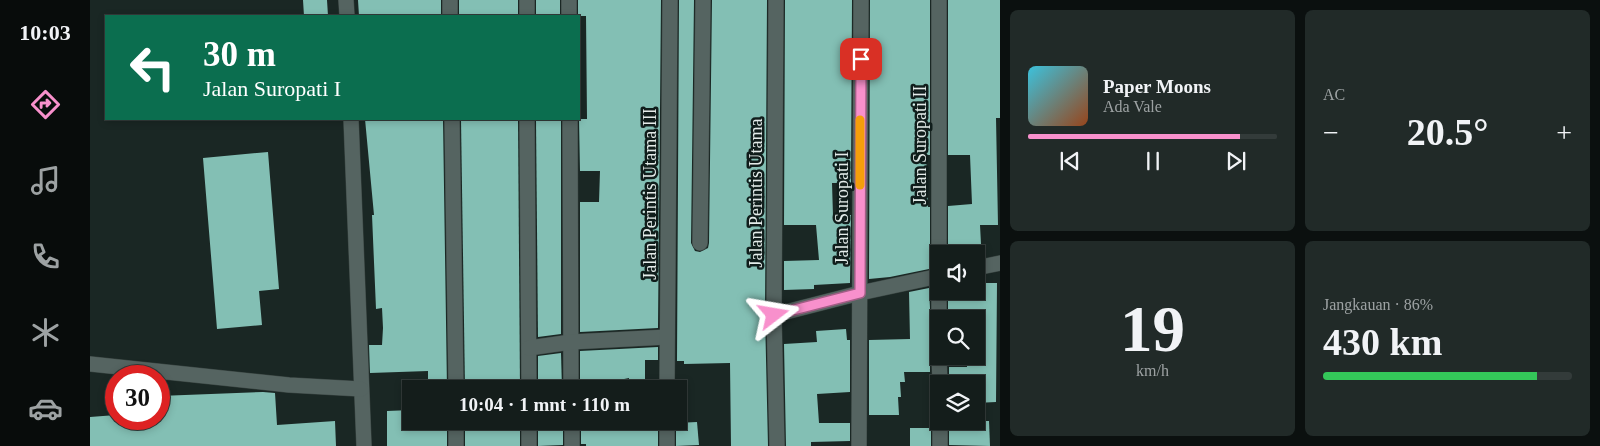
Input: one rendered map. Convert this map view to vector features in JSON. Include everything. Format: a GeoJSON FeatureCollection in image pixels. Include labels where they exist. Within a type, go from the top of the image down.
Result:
{"type":"FeatureCollection","features":[{"type":"Feature","properties":{"kind":"street"},"geometry":{"type":"LineString","coordinates":[[346,0],[347,15]]}},
{"type":"Feature","properties":{"kind":"street"},"geometry":{"type":"LineString","coordinates":[[450,0],[450,15]]}},
{"type":"Feature","properties":{"kind":"street"},"geometry":{"type":"LineString","coordinates":[[527,0],[527,15]]}},
{"type":"Feature","properties":{"kind":"street"},"geometry":{"type":"LineString","coordinates":[[569,0],[569,15]]}},
{"type":"Feature","properties":{"kind":"street","name":"Jalan Perintis Utama III"},"geometry":{"type":"LineString","coordinates":[[667,380],[670,0]]}},
{"type":"Feature","properties":{"kind":"street"},"geometry":{"type":"LineString","coordinates":[[700,243],[703,0]]}},
{"type":"Feature","properties":{"kind":"street","name":"Jalan Perintis Utama"},"geometry":{"type":"LineString","coordinates":[[776,0],[774,315],[777,446]]}},
{"type":"Feature","properties":{"kind":"street","name":"Jalan Suropati I"},"geometry":{"type":"LineString","coordinates":[[858,446],[861,0]]}},
{"type":"Feature","properties":{"kind":"street","name":"Jalan Suropati II"},"geometry":{"type":"LineString","coordinates":[[939,245],[940,0]]}},
{"type":"Feature","properties":{"kind":"street"},"geometry":{"type":"LineString","coordinates":[[351,120],[364,446]]}},
{"type":"Feature","properties":{"kind":"street"},"geometry":{"type":"LineString","coordinates":[[452,120],[456,380]]}},
{"type":"Feature","properties":{"kind":"street"},"geometry":{"type":"LineString","coordinates":[[528,120],[529,380]]}},
{"type":"Feature","properties":{"kind":"street"},"geometry":{"type":"LineString","coordinates":[[570,120],[572,380]]}},
{"type":"Feature","properties":{"kind":"street"},"geometry":{"type":"LineString","coordinates":[[985,266],[1000,263]]}},
{"type":"Feature","properties":{"kind":"street"},"geometry":{"type":"LineString","coordinates":[[774,315],[860,293],[930,278]]}},
{"type":"Feature","properties":{"kind":"street"},"geometry":{"type":"LineString","coordinates":[[528,348],[571,342],[668,337]]}},
{"type":"Feature","properties":{"kind":"street"},"geometry":{"type":"LineString","coordinates":[[90,364],[290,385],[362,389]]}},
{"type":"Feature","properties":{"kind":"street"},"geometry":{"type":"LineString","coordinates":[[456,430],[456,446]]}},
{"type":"Feature","properties":{"kind":"street"},"geometry":{"type":"LineString","coordinates":[[529,430],[529,446]]}},
{"type":"Feature","properties":{"kind":"street"},"geometry":{"type":"LineString","coordinates":[[572,430],[572,446]]}},
{"type":"Feature","properties":{"kind":"street"},"geometry":{"type":"LineString","coordinates":[[667,430],[667,446]]}},
{"type":"Feature","properties":{"kind":"street"},"geometry":{"type":"LineString","coordinates":[[940,430],[940,446]]}},
{"type":"Feature","properties":{"kind":"building"},"geometry":{"type":"Polygon","coordinates":[[[303,0],[327,0],[328,15],[304,15],[303,0]]]}},
{"type":"Feature","properties":{"kind":"building"},"geometry":{"type":"Polygon","coordinates":[[[358,0],[441,0],[441,15],[359,15],[358,0]]]}},
{"type":"Feature","properties":{"kind":"building"},"geometry":{"type":"Polygon","coordinates":[[[459,0],[518,0],[518,15],[459,15],[459,0]]]}},
{"type":"Feature","properties":{"kind":"building"},"geometry":{"type":"Polygon","coordinates":[[[536,0],[560,0],[560,15],[536,15],[536,0]]]}},
{"type":"Feature","properties":{"kind":"building"},"geometry":{"type":"Polygon","coordinates":[[[578,0],[661,0],[658,328],[580,332],[580,202],[599,202],[600,171],[580,171],[579,120],[587,119],[586,16],[578,15],[578,0]]]}},
{"type":"Feature","properties":{"kind":"building"},"geometry":{"type":"Polygon","coordinates":[[[679,0],[694,0],[691,243],[695,251],[700,252],[708,248],[709,243],[712,0],[767,0],[765,315],[768,446],[731,446],[730,363],[684,364],[684,361],[677,361],[679,0]]]}},
{"type":"Feature","properties":{"kind":"building"},"geometry":{"type":"Polygon","coordinates":[[[785,0],[852,0],[851,183],[832,183],[833,216],[851,215],[850,283],[814,285],[814,289],[784,290],[784,261],[819,260],[816,225],[784,225],[785,0]]]}},
{"type":"Feature","properties":{"kind":"building"},"geometry":{"type":"Polygon","coordinates":[[[870,0],[930,0],[930,155],[926,155],[928,207],[930,207],[929,269],[869,279],[870,0]]]}},
{"type":"Feature","properties":{"kind":"building"},"geometry":{"type":"Polygon","coordinates":[[[948,0],[1000,0],[1000,118],[996,118],[998,225],[980,225],[981,244],[948,245],[948,206],[972,204],[970,155],[948,155],[948,0]]]}},
{"type":"Feature","properties":{"kind":"building"},"geometry":{"type":"Polygon","coordinates":[[[365,120],[443,120],[447,380],[428,380],[428,371],[370,373],[369,345],[382,345],[383,328],[382,308],[376,309],[372,215],[374,215],[365,120]]]}},
{"type":"Feature","properties":{"kind":"building"},"geometry":{"type":"Polygon","coordinates":[[[461,120],[518,120],[520,380],[465,380],[461,120]]]}},
{"type":"Feature","properties":{"kind":"building"},"geometry":{"type":"Polygon","coordinates":[[[536,120],[561,120],[561,334],[538,337],[536,120]]]}},
{"type":"Feature","properties":{"kind":"building"},"geometry":{"type":"Polygon","coordinates":[[[268,152],[279,289],[259,291],[262,325],[217,329],[203,158],[268,152]]]}},
{"type":"Feature","properties":{"kind":"building"},"geometry":{"type":"Polygon","coordinates":[[[985,283],[997,283],[996,402],[985,403],[985,375],[949,375],[949,367],[985,365],[985,310],[948,310],[948,300],[985,300],[985,283]]]}},
{"type":"Feature","properties":{"kind":"building"},"geometry":{"type":"Polygon","coordinates":[[[929,288],[930,372],[904,372],[905,382],[900,382],[901,397],[898,397],[899,415],[869,415],[869,340],[910,339],[909,292],[929,288]]]}},
{"type":"Feature","properties":{"kind":"building"},"geometry":{"type":"Polygon","coordinates":[[[846,329],[847,340],[850,340],[850,392],[817,394],[819,423],[850,423],[850,441],[811,442],[811,446],[786,446],[784,344],[817,342],[816,331],[846,329]]]}},
{"type":"Feature","properties":{"kind":"building"},"geometry":{"type":"Polygon","coordinates":[[[658,347],[658,360],[645,360],[645,380],[629,380],[629,378],[619,380],[580,380],[580,351],[658,347]]]}},
{"type":"Feature","properties":{"kind":"building"},"geometry":{"type":"Polygon","coordinates":[[[561,353],[562,380],[538,380],[538,356],[561,353]]]}},
{"type":"Feature","properties":{"kind":"building"},"geometry":{"type":"Polygon","coordinates":[[[275,393],[277,425],[335,421],[336,446],[90,446],[90,417],[105,416],[105,430],[170,430],[170,396],[275,393]]]}},
{"type":"Feature","properties":{"kind":"building"},"geometry":{"type":"Polygon","coordinates":[[[402,410],[402,430],[447,430],[447,446],[387,446],[387,411],[402,410]]]}},
{"type":"Feature","properties":{"kind":"building"},"geometry":{"type":"Polygon","coordinates":[[[985,421],[989,421],[990,446],[949,445],[949,430],[985,430],[985,421]]]}},
{"type":"Feature","properties":{"kind":"building"},"geometry":{"type":"Polygon","coordinates":[[[687,422],[697,422],[699,445],[676,446],[676,430],[687,430],[687,422]]]}},
{"type":"Feature","properties":{"kind":"building"},"geometry":{"type":"Polygon","coordinates":[[[910,428],[930,428],[931,446],[910,446],[910,428]]]}},
{"type":"Feature","properties":{"kind":"building"},"geometry":{"type":"Polygon","coordinates":[[[465,430],[520,430],[520,446],[465,446],[465,430]]]}},
{"type":"Feature","properties":{"kind":"building"},"geometry":{"type":"Polygon","coordinates":[[[538,430],[563,430],[563,445],[538,446],[538,430]]]}},
{"type":"Feature","properties":{"kind":"building"},"geometry":{"type":"Polygon","coordinates":[[[581,430],[658,430],[658,446],[586,446],[586,444],[581,444],[581,430]]]}},
{"type":"Feature","properties":{"kind":"slow traffic"},"geometry":{"type":"LineString","coordinates":[[860,120],[860,185]]}},
{"type":"Feature","properties":{"kind":"route"},"geometry":{"type":"LineString","coordinates":[[774,315],[860,293],[861,59]]}}]}
